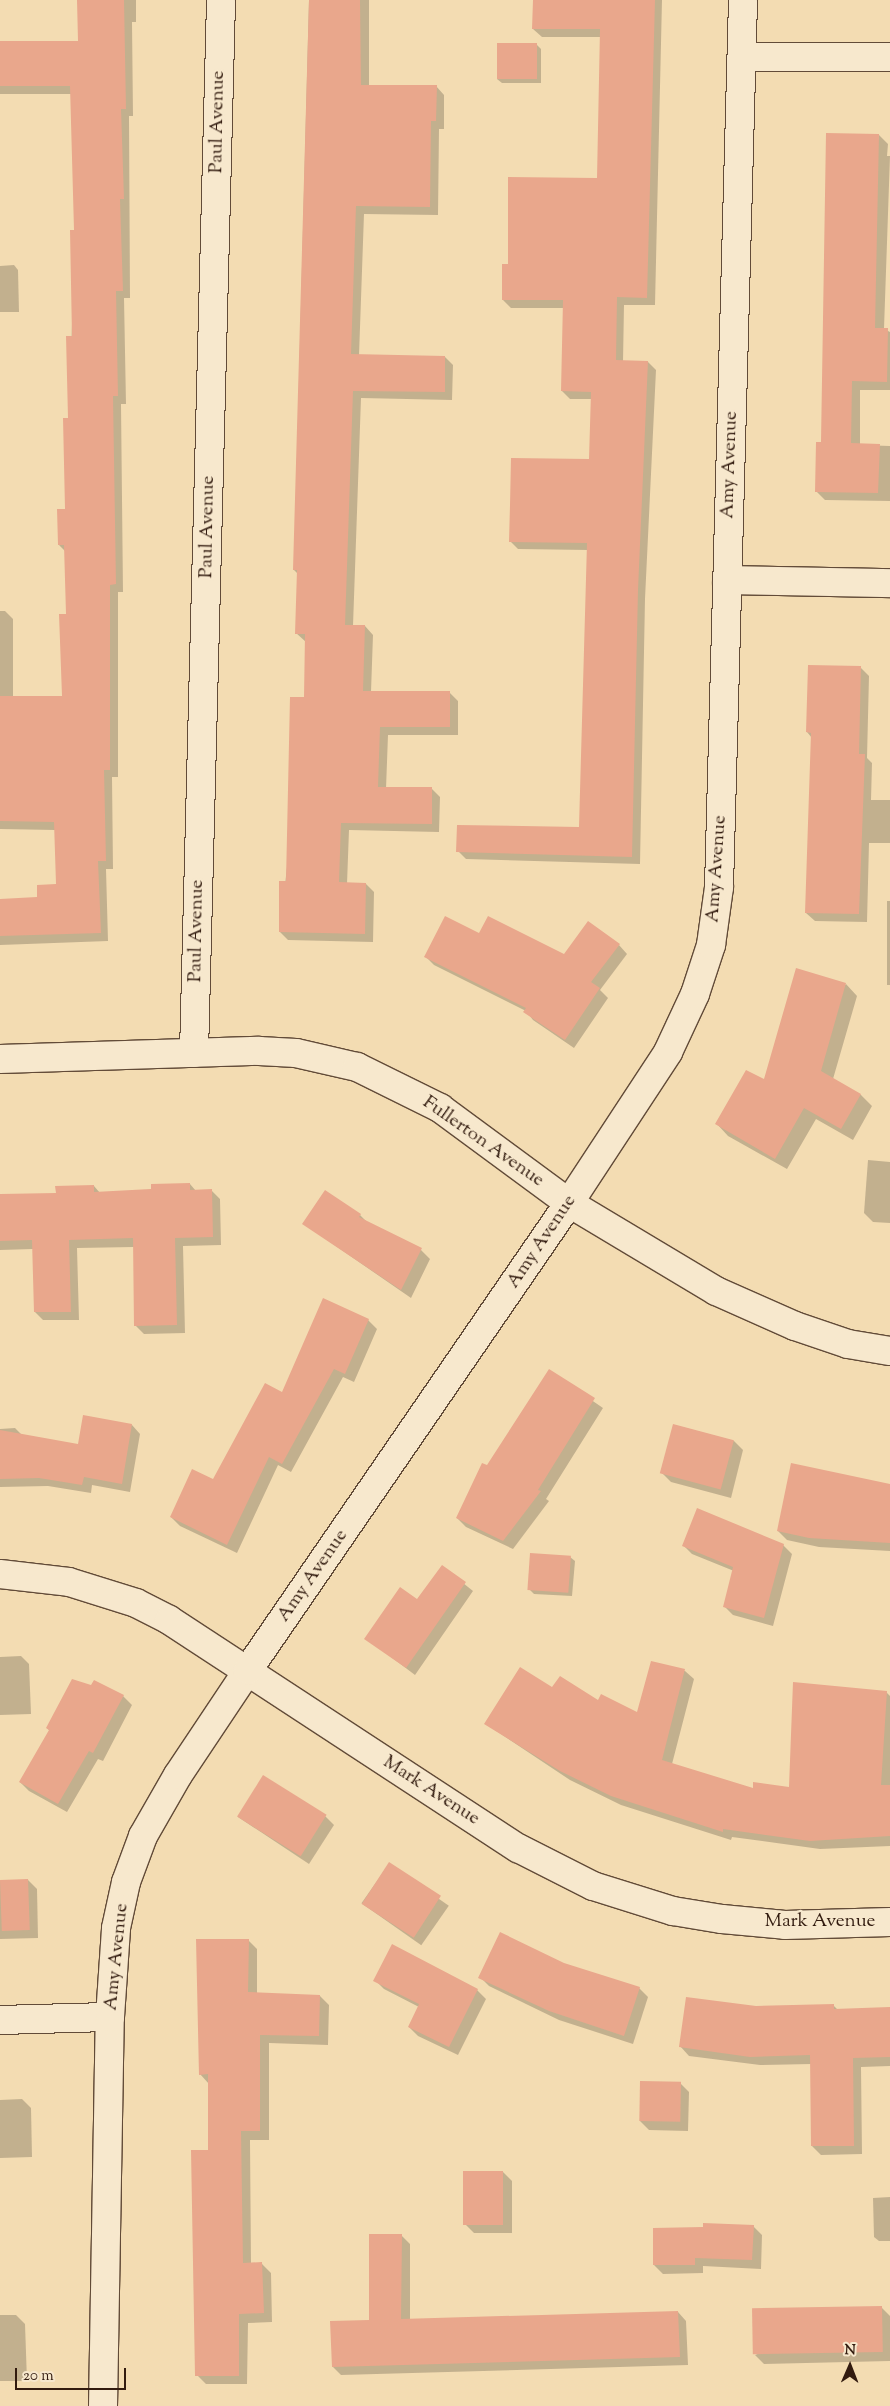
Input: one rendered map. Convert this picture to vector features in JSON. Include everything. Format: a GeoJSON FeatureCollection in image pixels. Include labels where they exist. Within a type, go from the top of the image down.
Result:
{"type":"FeatureCollection","features":[{"type":"Feature","properties":{"kind":"street","name":"Paul Avenue"},"geometry":{"type":"LineString","coordinates":[[194,1053],[221,0]]}},
{"type":"Feature","properties":{"kind":"street","name":"Amy Avenue"},"geometry":{"type":"LineString","coordinates":[[103,2406],[110,2017],[116,1928],[126,1882],[143,1836],[178,1775],[248,1670],[569,1203],[668,1052],[694,994],[710,945],[719,887],[743,0]]}},
{"type":"Feature","properties":{"kind":"street"},"geometry":{"type":"LineString","coordinates":[[742,57],[890,57]]}},
{"type":"Feature","properties":{"kind":"street"},"geometry":{"type":"LineString","coordinates":[[727,580],[890,583]]}},
{"type":"Feature","properties":{"kind":"street","name":"Fullerton Avenue"},"geometry":{"type":"LineString","coordinates":[[0,1059],[258,1051],[296,1053],[357,1066],[440,1108],[569,1203],[716,1291],[795,1326],[848,1344],[890,1351]]}},
{"type":"Feature","properties":{"kind":"street","name":"Mark Avenue"},"geometry":{"type":"LineString","coordinates":[[0,1574],[69,1582],[136,1603],[248,1670],[518,1848],[593,1886],[672,1911],[722,1919],[785,1925],[890,1922]]}},
{"type":"Feature","properties":{"kind":"street"},"geometry":{"type":"LineString","coordinates":[[0,2020],[110,2017]]}},
{"type":"Feature","properties":{"kind":"building"},"geometry":{"type":"Polygon","coordinates":[[[77,0],[124,0],[126,109],[121,109],[124,199],[120,199],[123,291],[116,291],[118,396],[113,396],[116,584],[110,585],[110,770],[104,770],[106,861],[98,861],[101,933],[0,936],[0,899],[37,897],[37,885],[56,884],[54,822],[0,821],[0,696],[62,696],[59,614],[66,614],[64,545],[58,545],[57,509],[65,509],[63,418],[68,418],[66,336],[72,336],[70,230],[74,230],[70,86],[0,86],[0,41],[78,41],[77,0]]]}},
{"type":"Feature","properties":{"kind":"building"},"geometry":{"type":"Polygon","coordinates":[[[309,0],[360,0],[361,85],[437,85],[436,121],[431,121],[430,207],[356,206],[351,354],[445,356],[445,392],[353,391],[345,625],[365,625],[363,691],[450,691],[450,727],[380,727],[378,787],[432,787],[432,824],[341,823],[339,882],[366,883],[365,934],[279,932],[279,881],[286,881],[290,697],[304,697],[305,634],[295,634],[297,570],[293,570],[309,0]]]}},
{"type":"Feature","properties":{"kind":"building"},"geometry":{"type":"Polygon","coordinates":[[[533,0],[655,0],[647,298],[617,297],[616,360],[648,361],[638,590],[632,857],[456,852],[457,825],[579,827],[587,543],[509,542],[511,458],[589,459],[591,392],[561,391],[563,300],[502,300],[502,264],[508,264],[508,177],[597,178],[600,29],[532,29],[533,0]]]}},
{"type":"Feature","properties":{"kind":"building"},"geometry":{"type":"Polygon","coordinates":[[[497,43],[537,43],[537,79],[497,79],[497,43]]]}},
{"type":"Feature","properties":{"kind":"building"},"geometry":{"type":"Polygon","coordinates":[[[826,133],[879,134],[875,328],[888,328],[887,382],[852,381],[851,443],[880,444],[878,493],[815,492],[816,442],[821,442],[826,133]]]}},
{"type":"Feature","properties":{"kind":"building"},"geometry":{"type":"Polygon","coordinates":[[[808,665],[861,666],[859,754],[865,754],[859,914],[805,913],[811,733],[806,732],[808,665]]]}},
{"type":"Feature","properties":{"kind":"building"},"geometry":{"type":"Polygon","coordinates":[[[445,916],[479,933],[488,916],[564,954],[588,921],[620,944],[591,982],[600,988],[565,1040],[523,1012],[526,1008],[424,957],[445,916]]]}},
{"type":"Feature","properties":{"kind":"building"},"geometry":{"type":"Polygon","coordinates":[[[796,968],[846,983],[821,1071],[861,1094],[841,1129],[804,1108],[775,1159],[715,1124],[746,1070],[764,1079],[796,968]]]}},
{"type":"Feature","properties":{"kind":"building"},"geometry":{"type":"Polygon","coordinates":[[[190,1183],[190,1190],[212,1189],[213,1237],[175,1238],[177,1325],[134,1326],[133,1238],[69,1240],[71,1312],[34,1312],[32,1240],[0,1241],[0,1194],[56,1193],[55,1186],[94,1185],[94,1192],[151,1189],[151,1184],[190,1183]]]}},
{"type":"Feature","properties":{"kind":"building"},"geometry":{"type":"Polygon","coordinates":[[[325,1190],[361,1214],[359,1217],[422,1248],[401,1290],[302,1224],[325,1190]]]}},
{"type":"Feature","properties":{"kind":"building"},"geometry":{"type":"Polygon","coordinates":[[[323,1298],[369,1319],[345,1374],[334,1369],[282,1464],[269,1457],[227,1545],[170,1517],[192,1469],[213,1479],[265,1383],[282,1392],[323,1298]]]}},
{"type":"Feature","properties":{"kind":"building"},"geometry":{"type":"Polygon","coordinates":[[[549,1369],[595,1398],[538,1490],[541,1491],[503,1541],[456,1518],[482,1463],[487,1465],[549,1369]]]}},
{"type":"Feature","properties":{"kind":"building"},"geometry":{"type":"Polygon","coordinates":[[[83,1415],[132,1424],[122,1484],[84,1477],[82,1485],[39,1478],[0,1479],[0,1430],[78,1444],[83,1415]]]}},
{"type":"Feature","properties":{"kind":"building"},"geometry":{"type":"Polygon","coordinates":[[[673,1424],[734,1440],[721,1490],[660,1473],[673,1424]]]}},
{"type":"Feature","properties":{"kind":"building"},"geometry":{"type":"Polygon","coordinates":[[[791,1463],[890,1484],[890,1543],[809,1538],[777,1531],[791,1463]]]}},
{"type":"Feature","properties":{"kind":"building"},"geometry":{"type":"Polygon","coordinates":[[[697,1508],[784,1544],[764,1618],[723,1607],[733,1567],[682,1546],[697,1508]]]}},
{"type":"Feature","properties":{"kind":"building"},"geometry":{"type":"Polygon","coordinates":[[[530,1553],[571,1556],[568,1593],[527,1590],[530,1553]]]}},
{"type":"Feature","properties":{"kind":"building"},"geometry":{"type":"Polygon","coordinates":[[[442,1565],[466,1582],[406,1668],[364,1639],[400,1587],[417,1599],[442,1565]]]}},
{"type":"Feature","properties":{"kind":"building"},"geometry":{"type":"Polygon","coordinates":[[[651,1661],[685,1669],[662,1760],[753,1788],[753,1782],[789,1787],[793,1682],[887,1691],[881,1785],[890,1785],[890,1836],[810,1841],[723,1829],[723,1832],[611,1796],[560,1771],[484,1724],[520,1667],[552,1687],[560,1676],[598,1700],[601,1694],[637,1712],[651,1661]]]}},
{"type":"Feature","properties":{"kind":"building"},"geometry":{"type":"Polygon","coordinates":[[[72,1679],[91,1685],[94,1680],[124,1695],[93,1753],[89,1751],[58,1804],[19,1782],[49,1730],[46,1728],[72,1679]]]}},
{"type":"Feature","properties":{"kind":"building"},"geometry":{"type":"Polygon","coordinates":[[[263,1775],[327,1815],[301,1856],[237,1817],[263,1775]]]}},
{"type":"Feature","properties":{"kind":"building"},"geometry":{"type":"Polygon","coordinates":[[[389,1862],[441,1896],[414,1938],[362,1904],[389,1862]]]}},
{"type":"Feature","properties":{"kind":"building"},"geometry":{"type":"Polygon","coordinates":[[[28,1879],[30,1930],[2,1931],[0,1880],[28,1879]]]}},
{"type":"Feature","properties":{"kind":"building"},"geometry":{"type":"Polygon","coordinates":[[[500,1932],[564,1963],[640,1987],[624,2036],[549,2011],[478,1978],[500,1932]]]}},
{"type":"Feature","properties":{"kind":"building"},"geometry":{"type":"Polygon","coordinates":[[[196,1939],[249,1939],[248,1992],[320,1995],[319,2036],[260,2035],[260,2131],[241,2131],[243,2263],[262,2262],[264,2313],[239,2314],[239,2376],[195,2376],[191,2150],[208,2150],[208,2074],[199,2075],[196,1939]]]}},
{"type":"Feature","properties":{"kind":"building"},"geometry":{"type":"Polygon","coordinates":[[[392,1944],[478,1989],[449,2047],[408,2027],[419,2004],[373,1981],[392,1944]]]}},
{"type":"Feature","properties":{"kind":"building"},"geometry":{"type":"Polygon","coordinates":[[[686,1997],[756,2006],[834,2004],[834,2009],[890,2007],[890,2057],[853,2058],[854,2146],[811,2146],[810,2055],[750,2057],[679,2047],[686,1997]]]}},
{"type":"Feature","properties":{"kind":"building"},"geometry":{"type":"Polygon","coordinates":[[[640,2081],[681,2082],[680,2122],[639,2121],[640,2081]]]}},
{"type":"Feature","properties":{"kind":"building"},"geometry":{"type":"Polygon","coordinates":[[[463,2171],[503,2171],[503,2225],[463,2225],[463,2171]]]}},
{"type":"Feature","properties":{"kind":"building"},"geometry":{"type":"Polygon","coordinates":[[[703,2223],[754,2225],[752,2260],[695,2258],[695,2265],[653,2265],[653,2228],[703,2227],[703,2223]]]}},
{"type":"Feature","properties":{"kind":"building"},"geometry":{"type":"Polygon","coordinates":[[[369,2234],[402,2234],[401,2319],[678,2311],[680,2357],[332,2367],[330,2321],[369,2320],[369,2234]]]}},
{"type":"Feature","properties":{"kind":"building"},"geometry":{"type":"Polygon","coordinates":[[[882,2306],[883,2352],[753,2354],[752,2308],[882,2306]]]}}]}
